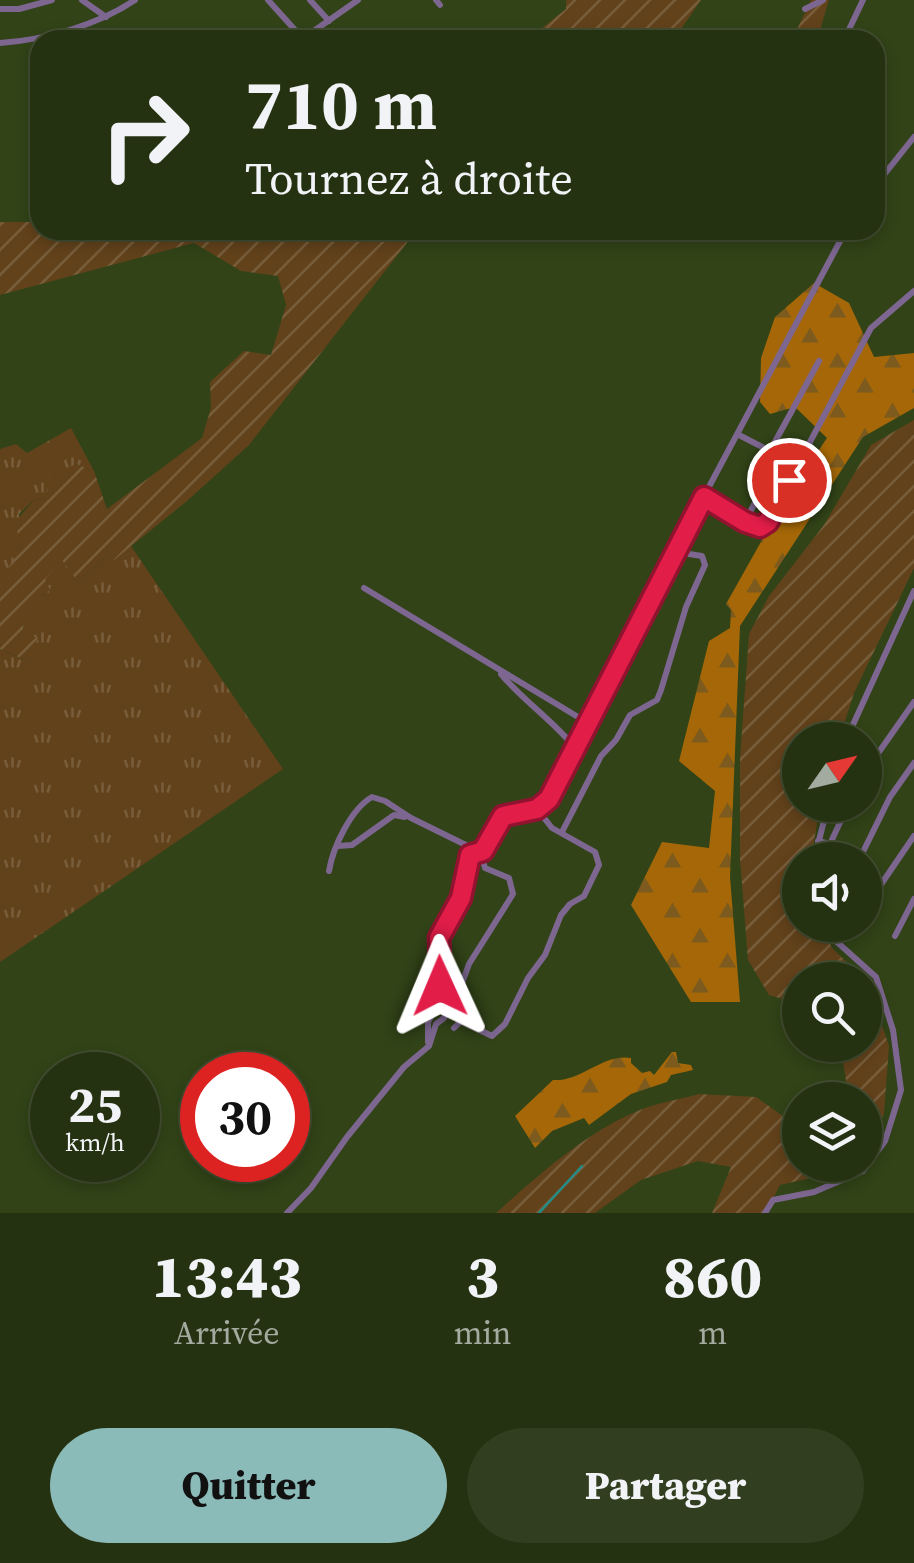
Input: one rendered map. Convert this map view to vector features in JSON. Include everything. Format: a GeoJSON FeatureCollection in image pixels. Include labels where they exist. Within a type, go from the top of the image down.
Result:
{"type":"FeatureCollection","features":[{"type":"Feature","properties":{"kind":"street"},"geometry":{"type":"LineString","coordinates":[[0,9],[52,0]]}},
{"type":"Feature","properties":{"kind":"street"},"geometry":{"type":"LineString","coordinates":[[82,0],[107,17]]}},
{"type":"Feature","properties":{"kind":"street"},"geometry":{"type":"LineString","coordinates":[[60,30],[107,17],[136,0]]}},
{"type":"Feature","properties":{"kind":"street"},"geometry":{"type":"LineString","coordinates":[[268,0],[296,30]]}},
{"type":"Feature","properties":{"kind":"street"},"geometry":{"type":"LineString","coordinates":[[310,0],[329,22]]}},
{"type":"Feature","properties":{"kind":"street"},"geometry":{"type":"LineString","coordinates":[[316,30],[358,0]]}},
{"type":"Feature","properties":{"kind":"street"},"geometry":{"type":"LineString","coordinates":[[804,9],[824,0]]}},
{"type":"Feature","properties":{"kind":"street"},"geometry":{"type":"LineString","coordinates":[[849,30],[863,0]]}},
{"type":"Feature","properties":{"kind":"street"},"geometry":{"type":"LineString","coordinates":[[0,43],[30,38]]}},
{"type":"Feature","properties":{"kind":"street"},"geometry":{"type":"LineString","coordinates":[[885,174],[914,138]]}},
{"type":"Feature","properties":{"kind":"street"},"geometry":{"type":"LineString","coordinates":[[428,1046],[428,1022],[442,997],[437,969],[439,938],[461,898],[470,855],[480,851],[503,816],[537,809],[549,799],[841,240]]}},
{"type":"Feature","properties":{"kind":"street"},"geometry":{"type":"LineString","coordinates":[[704,497],[745,522],[760,527],[766,524],[871,328],[914,290]]}},
{"type":"Feature","properties":{"kind":"street"},"geometry":{"type":"LineString","coordinates":[[770,451],[818,361]]}},
{"type":"Feature","properties":{"kind":"street"},"geometry":{"type":"LineString","coordinates":[[738,435],[797,466]]}},
{"type":"Feature","properties":{"kind":"street"},"geometry":{"type":"LineString","coordinates":[[745,522],[779,456]]}},
{"type":"Feature","properties":{"kind":"street"},"geometry":{"type":"LineString","coordinates":[[562,832],[601,756],[616,740],[630,715],[657,700],[686,607],[705,565],[702,556],[676,552]]}},
{"type":"Feature","properties":{"kind":"street"},"geometry":{"type":"LineString","coordinates":[[364,588],[588,723]]}},
{"type":"Feature","properties":{"kind":"street"},"geometry":{"type":"LineString","coordinates":[[854,722],[914,591]]}},
{"type":"Feature","properties":{"kind":"street"},"geometry":{"type":"LineString","coordinates":[[497,669],[518,694],[560,728],[575,748]]}},
{"type":"Feature","properties":{"kind":"street"},"geometry":{"type":"LineString","coordinates":[[882,748],[914,702]]}},
{"type":"Feature","properties":{"kind":"street"},"geometry":{"type":"LineString","coordinates":[[868,842],[890,797],[914,762]]}},
{"type":"Feature","properties":{"kind":"street"},"geometry":{"type":"LineString","coordinates":[[329,871],[337,846],[369,798],[385,800],[410,818]]}},
{"type":"Feature","properties":{"kind":"street"},"geometry":{"type":"LineString","coordinates":[[454,1028],[461,1021],[492,1036],[501,1030],[562,915],[587,890],[599,857],[544,820],[537,809]]}},
{"type":"Feature","properties":{"kind":"street"},"geometry":{"type":"LineString","coordinates":[[337,846],[352,845],[395,814],[480,851]]}},
{"type":"Feature","properties":{"kind":"street"},"geometry":{"type":"LineString","coordinates":[[823,822],[818,841],[830,844],[840,822]]}},
{"type":"Feature","properties":{"kind":"street"},"geometry":{"type":"LineString","coordinates":[[882,883],[914,836]]}},
{"type":"Feature","properties":{"kind":"street"},"geometry":{"type":"LineString","coordinates":[[287,1213],[404,1068],[428,1046],[436,1024],[444,1018],[461,986],[468,964],[513,894],[508,876],[484,866],[480,851]]}},
{"type":"Feature","properties":{"kind":"street"},"geometry":{"type":"LineString","coordinates":[[895,936],[914,899]]}},
{"type":"Feature","properties":{"kind":"street"},"geometry":{"type":"LineString","coordinates":[[765,1213],[774,1200],[814,1192],[863,1171],[885,1141],[901,1090],[893,1030],[876,977],[842,942]]}},
{"type":"Feature","properties":{"kind":"green space"},"geometry":{"type":"Polygon","coordinates":[[[566,0],[701,0],[680,30],[540,30],[566,9],[566,0]]]}},
{"type":"Feature","properties":{"kind":"green space"},"geometry":{"type":"Polygon","coordinates":[[[811,0],[829,0],[820,30],[797,30],[811,0]]]}},
{"type":"Feature","properties":{"kind":"green space"},"geometry":{"type":"Polygon","coordinates":[[[0,222],[30,222],[30,240],[409,240],[249,445],[114,560],[107,557],[77,581],[62,560],[45,579],[50,590],[26,614],[23,630],[38,639],[27,661],[0,649],[0,582],[21,547],[15,522],[35,499],[46,500],[49,477],[76,464],[94,471],[107,509],[202,438],[211,408],[210,382],[244,351],[271,355],[286,305],[278,276],[241,271],[194,243],[0,295],[0,222]]]}},
{"type":"Feature","properties":{"kind":"green space"},"geometry":{"type":"Polygon","coordinates":[[[814,283],[849,303],[874,357],[914,353],[914,408],[863,437],[740,626],[730,877],[740,1002],[691,1002],[631,905],[662,842],[709,848],[715,791],[679,761],[709,641],[730,628],[731,610],[726,604],[780,508],[827,438],[795,407],[770,414],[760,402],[761,358],[775,317],[814,283]]]}},
{"type":"Feature","properties":{"kind":"green space"},"geometry":{"type":"Polygon","coordinates":[[[914,420],[914,568],[854,693],[845,722],[782,722],[782,822],[817,822],[814,842],[782,842],[782,942],[829,942],[847,962],[782,962],[782,999],[769,995],[748,960],[740,859],[740,758],[749,634],[769,596],[824,525],[871,445],[914,420]]]}},
{"type":"Feature","properties":{"kind":"green space"},"geometry":{"type":"Polygon","coordinates":[[[71,428],[94,471],[76,464],[46,500],[35,499],[19,514],[21,547],[0,584],[0,449],[16,444],[27,453],[71,428]]]}},
{"type":"Feature","properties":{"kind":"green space"},"geometry":{"type":"Polygon","coordinates":[[[131,546],[283,769],[0,962],[0,649],[26,661],[26,614],[36,599],[45,595],[44,579],[62,559],[77,581],[107,557],[114,559],[131,546]]]}},
{"type":"Feature","properties":{"kind":"green space"},"geometry":{"type":"Polygon","coordinates":[[[882,1025],[889,1046],[882,1117],[882,1082],[846,1082],[843,1062],[882,1062],[882,1025]]]}},
{"type":"Feature","properties":{"kind":"green space"},"geometry":{"type":"Polygon","coordinates":[[[676,1052],[678,1063],[691,1065],[693,1070],[671,1075],[667,1082],[631,1094],[589,1125],[584,1118],[552,1131],[535,1148],[515,1116],[553,1080],[573,1077],[621,1058],[631,1058],[642,1073],[650,1071],[654,1075],[676,1052]]]}},
{"type":"Feature","properties":{"kind":"green space"},"geometry":{"type":"Polygon","coordinates":[[[699,1094],[756,1097],[782,1115],[782,1182],[793,1182],[780,1185],[766,1213],[712,1213],[731,1167],[698,1161],[641,1180],[595,1213],[496,1213],[566,1154],[604,1128],[645,1108],[699,1094]]]}},
{"type":"Feature","properties":{"kind":"waterway"},"geometry":{"type":"LineString","coordinates":[[539,1213],[582,1166]]}},
{"type":"Feature","properties":{"kind":"route"},"geometry":{"type":"LineString","coordinates":[[440,986],[439,938],[461,898],[470,855],[483,851],[503,816],[537,809],[549,799],[704,497],[760,527],[768,522],[789,480]]}}]}
